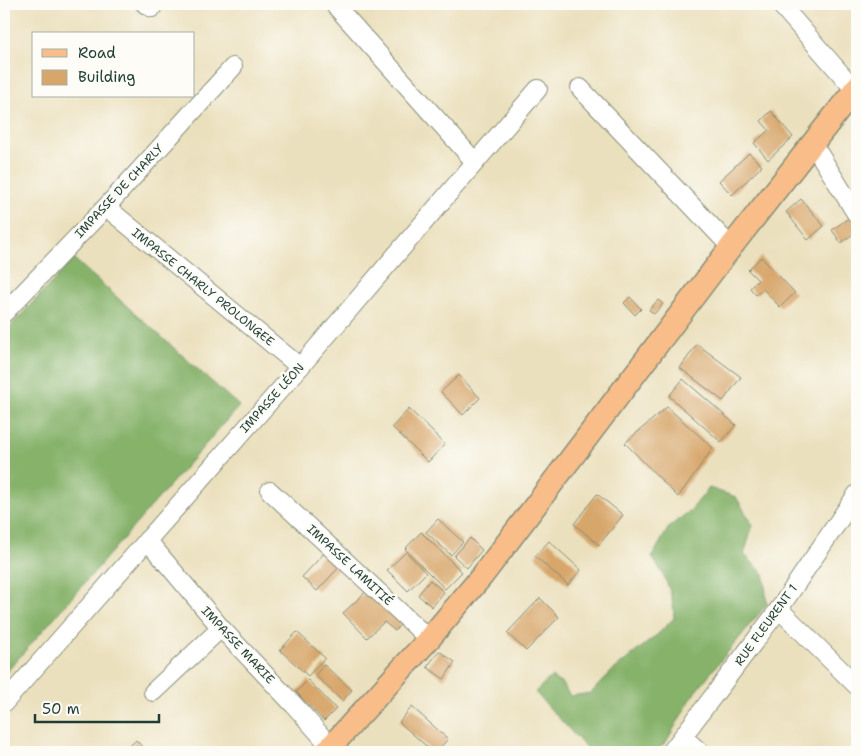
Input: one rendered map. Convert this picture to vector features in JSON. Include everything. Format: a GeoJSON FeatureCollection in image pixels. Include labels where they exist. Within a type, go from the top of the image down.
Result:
{"type":"FeatureCollection","features":[{"type":"Feature","properties":{"kind":"main road"},"geometry":{"type":"LineString","coordinates":[[329,750],[429,639],[482,576],[731,247],[856,89]]}},
{"type":"Feature","properties":{"kind":"street"},"geometry":{"type":"LineString","coordinates":[[334,4],[475,162]]}},
{"type":"Feature","properties":{"kind":"street"},"geometry":{"type":"LineString","coordinates":[[780,4],[856,89]]}},
{"type":"Feature","properties":{"kind":"street","name":"IMPASSE DE CHARLY"},"geometry":{"type":"LineString","coordinates":[[4,313],[106,207],[233,67]]}},
{"type":"Feature","properties":{"kind":"street"},"geometry":{"type":"LineString","coordinates":[[580,88],[731,247]]}},
{"type":"Feature","properties":{"kind":"street","name":"IMPASSE LÉON"},"geometry":{"type":"LineString","coordinates":[[4,704],[300,367],[538,89]]}},
{"type":"Feature","properties":{"kind":"street"},"geometry":{"type":"LineString","coordinates":[[813,144],[857,215]]}},
{"type":"Feature","properties":{"kind":"street","name":"IMPASSE CHARLY PROLONGEE"},"geometry":{"type":"LineString","coordinates":[[106,207],[300,367]]}},
{"type":"Feature","properties":{"kind":"street","name":"IMPASSE LAMITIÉ"},"geometry":{"type":"LineString","coordinates":[[270,491],[429,639]]}},
{"type":"Feature","properties":{"kind":"street","name":"RUE FLEURENT 1"},"geometry":{"type":"LineString","coordinates":[[671,752],[779,609],[857,494]]}},
{"type":"Feature","properties":{"kind":"street","name":"IMPASSE MARIE"},"geometry":{"type":"LineString","coordinates":[[147,540],[221,628],[294,705],[329,750]]}},
{"type":"Feature","properties":{"kind":"street"},"geometry":{"type":"LineString","coordinates":[[779,609],[857,686]]}},
{"type":"Feature","properties":{"kind":"street"},"geometry":{"type":"LineString","coordinates":[[153,692],[221,628]]}},
{"type":"Feature","properties":{"kind":"street"},"geometry":{"type":"LineString","coordinates":[[683,736],[700,752]]}},
{"type":"Feature","properties":{"kind":"green space"},"geometry":{"type":"Polygon","coordinates":[[[74,259],[239,406],[4,675],[4,333],[74,259]]]}},
{"type":"Feature","properties":{"kind":"green space"},"geometry":{"type":"Polygon","coordinates":[[[709,488],[736,497],[753,525],[744,554],[764,574],[767,604],[695,692],[666,742],[655,752],[590,752],[535,692],[551,677],[562,684],[570,696],[591,693],[610,673],[658,634],[674,618],[674,609],[668,586],[652,557],[669,527],[691,510],[709,488]]]}},
{"type":"Feature","properties":{"kind":"building"},"geometry":{"type":"Polygon","coordinates":[[[771,111],[793,137],[768,160],[754,143],[769,130],[761,121],[771,111]]]}},
{"type":"Feature","properties":{"kind":"building"},"geometry":{"type":"Polygon","coordinates":[[[749,153],[762,166],[732,195],[719,181],[749,153]]]}},
{"type":"Feature","properties":{"kind":"building"},"geometry":{"type":"Polygon","coordinates":[[[801,199],[824,226],[808,240],[786,212],[801,199]]]}},
{"type":"Feature","properties":{"kind":"building"},"geometry":{"type":"Polygon","coordinates":[[[850,217],[857,226],[857,231],[841,243],[832,230],[850,217]]]}},
{"type":"Feature","properties":{"kind":"building"},"geometry":{"type":"Polygon","coordinates":[[[761,257],[795,293],[780,307],[763,289],[756,295],[750,288],[758,280],[748,270],[761,257]]]}},
{"type":"Feature","properties":{"kind":"building"},"geometry":{"type":"Polygon","coordinates":[[[630,297],[641,309],[635,315],[624,303],[630,297]]]}},
{"type":"Feature","properties":{"kind":"building"},"geometry":{"type":"Polygon","coordinates":[[[658,300],[663,304],[654,314],[649,310],[658,300]]]}},
{"type":"Feature","properties":{"kind":"building"},"geometry":{"type":"Polygon","coordinates":[[[697,344],[741,377],[723,401],[680,368],[697,344]]]}},
{"type":"Feature","properties":{"kind":"building"},"geometry":{"type":"Polygon","coordinates":[[[459,375],[480,398],[463,415],[441,392],[459,375]]]}},
{"type":"Feature","properties":{"kind":"building"},"geometry":{"type":"Polygon","coordinates":[[[683,379],[736,425],[721,442],[669,396],[683,379]]]}},
{"type":"Feature","properties":{"kind":"building"},"geometry":{"type":"Polygon","coordinates":[[[667,407],[713,448],[678,497],[625,443],[667,407]]]}},
{"type":"Feature","properties":{"kind":"building"},"geometry":{"type":"Polygon","coordinates":[[[409,409],[445,444],[428,462],[392,427],[409,409]]]}},
{"type":"Feature","properties":{"kind":"building"},"geometry":{"type":"Polygon","coordinates":[[[597,494],[623,515],[599,545],[574,524],[597,494]]]}},
{"type":"Feature","properties":{"kind":"building"},"geometry":{"type":"Polygon","coordinates":[[[438,519],[463,542],[451,555],[426,532],[438,519]]]}},
{"type":"Feature","properties":{"kind":"building"},"geometry":{"type":"Polygon","coordinates":[[[421,532],[462,572],[445,589],[405,549],[421,532]]]}},
{"type":"Feature","properties":{"kind":"building"},"geometry":{"type":"Polygon","coordinates":[[[470,538],[482,550],[467,568],[454,556],[470,538]]]}},
{"type":"Feature","properties":{"kind":"building"},"geometry":{"type":"Polygon","coordinates":[[[549,541],[581,570],[568,585],[535,556],[549,541]]]}},
{"type":"Feature","properties":{"kind":"building"},"geometry":{"type":"Polygon","coordinates":[[[329,548],[344,562],[317,591],[302,577],[329,548]]]}},
{"type":"Feature","properties":{"kind":"building"},"geometry":{"type":"Polygon","coordinates":[[[406,552],[426,573],[408,591],[387,570],[406,552]]]}},
{"type":"Feature","properties":{"kind":"building"},"geometry":{"type":"Polygon","coordinates":[[[430,580],[444,592],[432,607],[418,595],[430,580]]]}},
{"type":"Feature","properties":{"kind":"building"},"geometry":{"type":"Polygon","coordinates":[[[370,588],[403,621],[395,631],[384,622],[367,638],[343,613],[370,588]]]}},
{"type":"Feature","properties":{"kind":"building"},"geometry":{"type":"Polygon","coordinates":[[[540,598],[559,617],[526,651],[507,633],[540,598]]]}},
{"type":"Feature","properties":{"kind":"building"},"geometry":{"type":"Polygon","coordinates":[[[297,632],[325,658],[308,676],[280,650],[297,632]]]}},
{"type":"Feature","properties":{"kind":"building"},"geometry":{"type":"Polygon","coordinates":[[[439,651],[455,662],[444,679],[427,667],[439,651]]]}},
{"type":"Feature","properties":{"kind":"building"},"geometry":{"type":"Polygon","coordinates":[[[324,665],[352,690],[342,701],[315,675],[324,665]]]}},
{"type":"Feature","properties":{"kind":"building"},"geometry":{"type":"Polygon","coordinates":[[[308,680],[336,709],[324,721],[296,692],[308,680]]]}},
{"type":"Feature","properties":{"kind":"building"},"geometry":{"type":"Polygon","coordinates":[[[412,707],[448,739],[436,752],[433,752],[399,722],[412,707]]]}},
{"type":"Feature","properties":{"kind":"building"},"geometry":{"type":"Polygon","coordinates":[[[136,740],[147,752],[123,752],[136,740]]]}}]}
